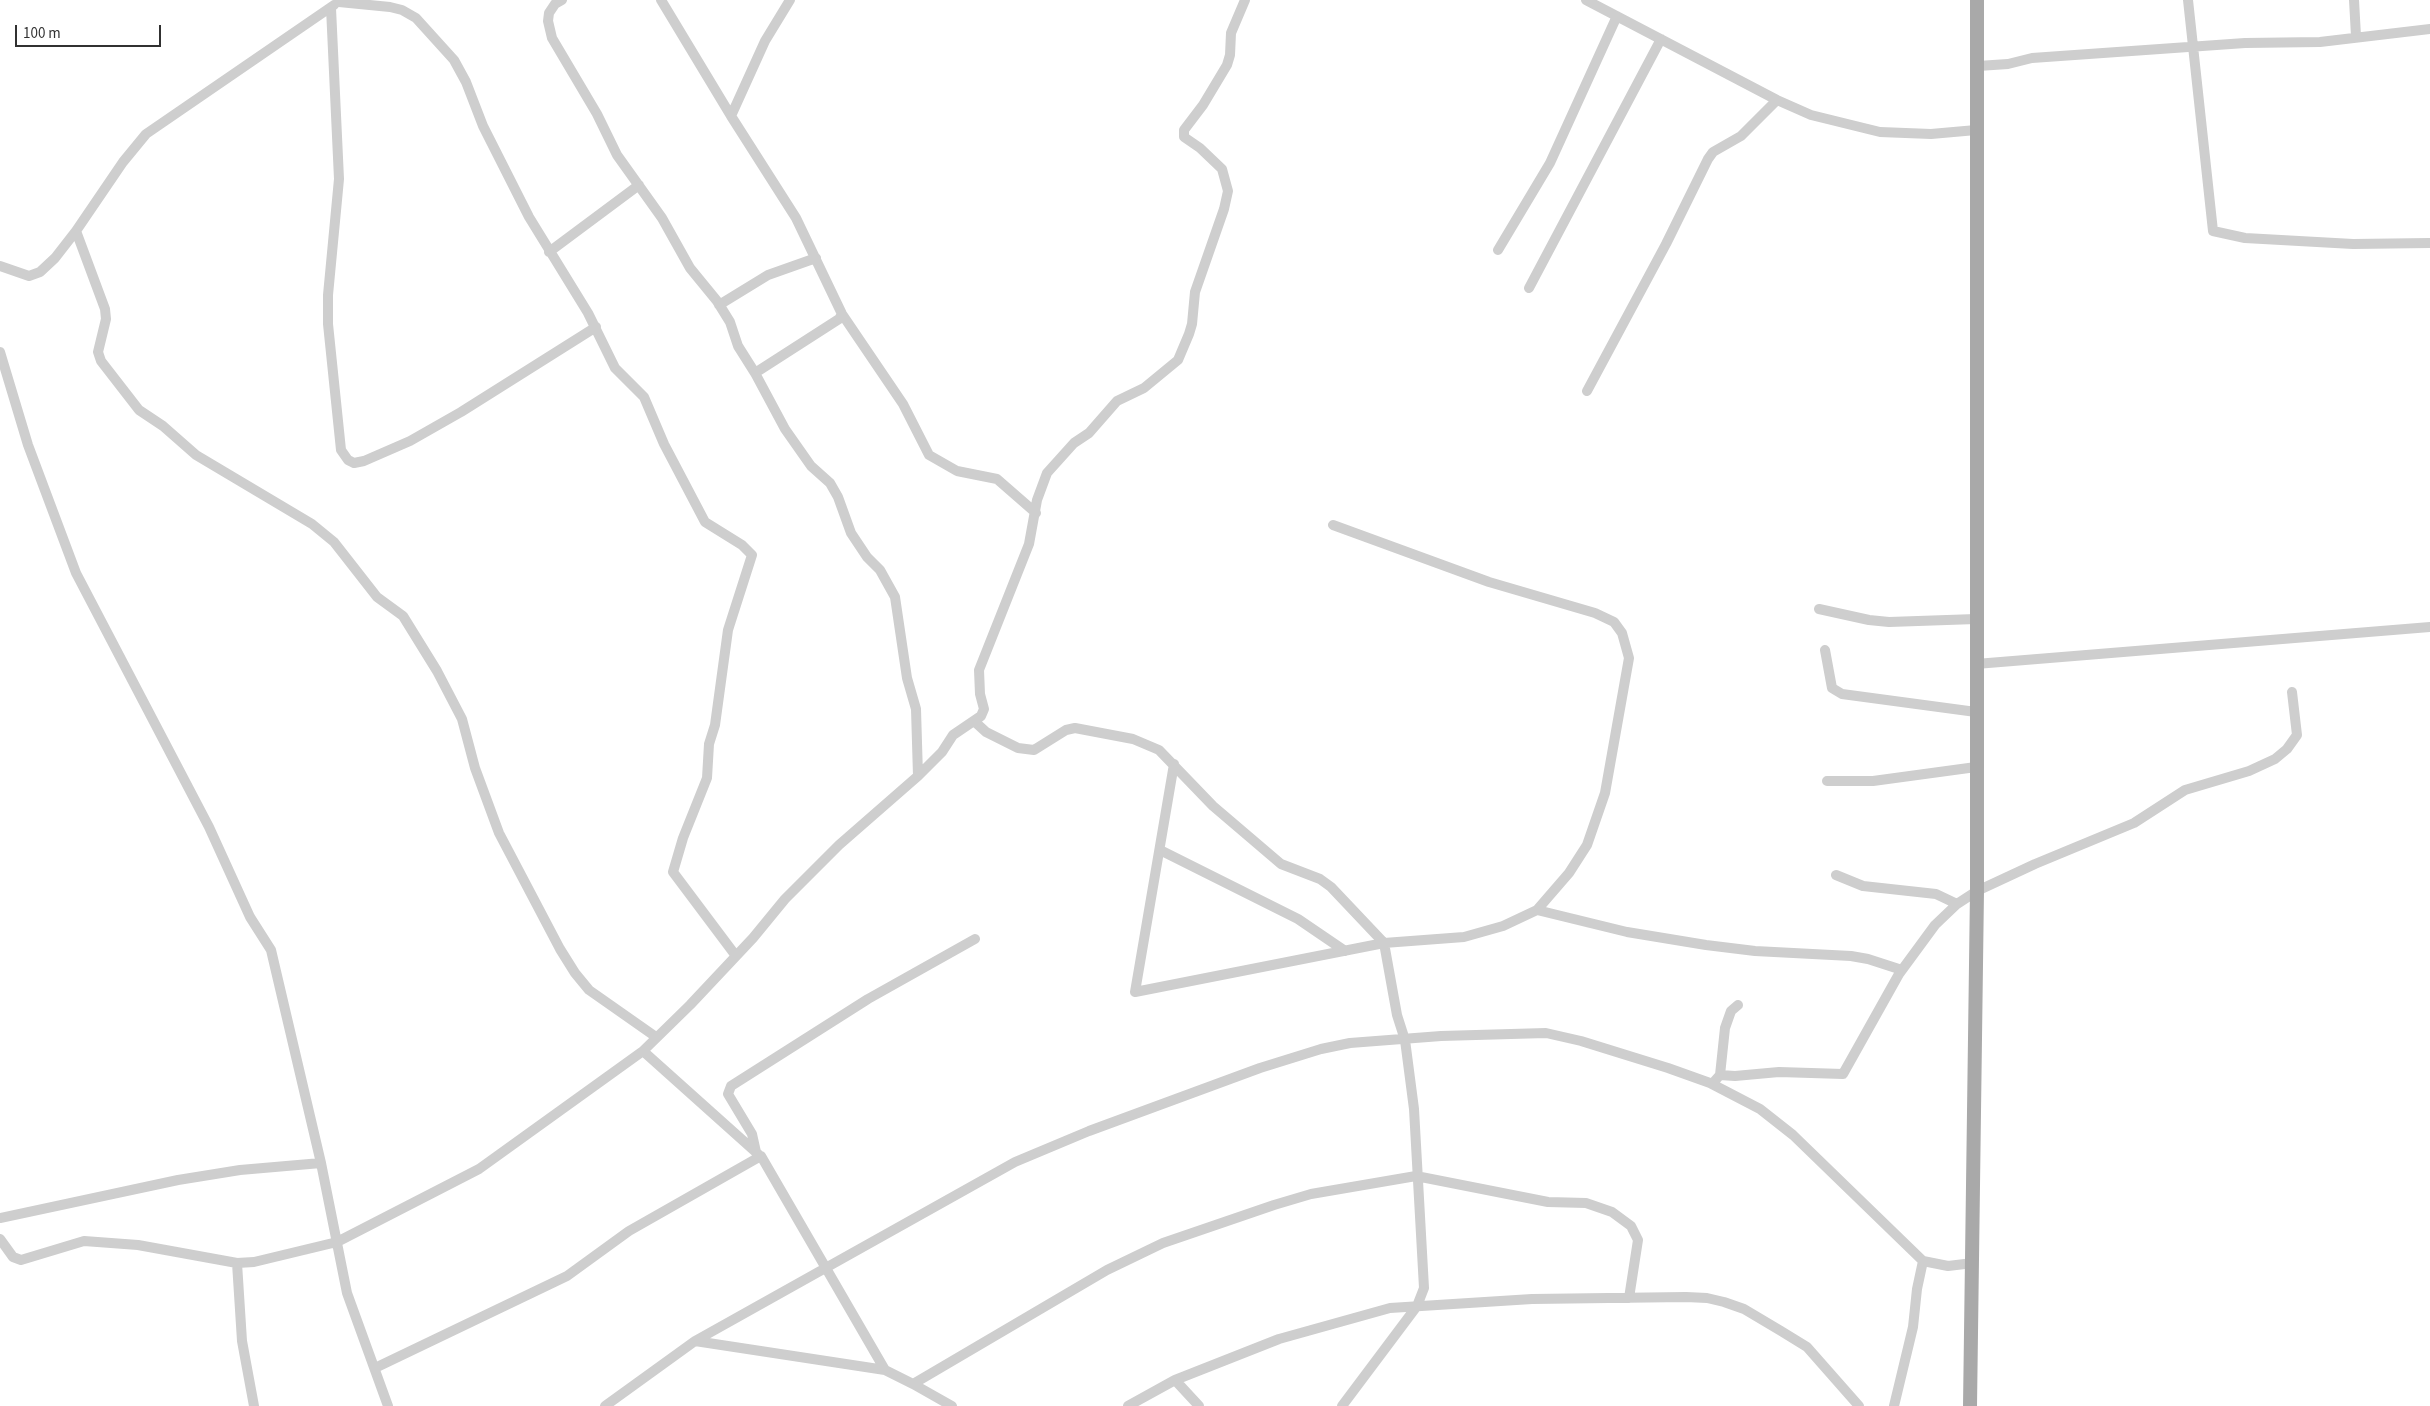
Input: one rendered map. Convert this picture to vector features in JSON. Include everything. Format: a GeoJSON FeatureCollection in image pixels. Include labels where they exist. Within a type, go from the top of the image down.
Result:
{"type":"FeatureCollection","features":[{"type":"Feature","properties":{"kind":"main road"},"geometry":{"type":"LineString","coordinates":[[1970,1406],[1977,891],[1977,0]]}},
{"type":"Feature","properties":{"kind":"street"},"geometry":{"type":"LineString","coordinates":[[661,0],[731,116],[796,218],[842,314],[903,404],[929,455],[957,472],[973,473],[997,479],[1036,513]]}},
{"type":"Feature","properties":{"kind":"street"},"geometry":{"type":"LineString","coordinates":[[731,116],[765,41],[790,0]]}},
{"type":"Feature","properties":{"kind":"street"},"geometry":{"type":"LineString","coordinates":[[0,1239],[16,1260],[25,1259],[76,1242],[90,1241],[138,1244],[237,1263],[254,1262],[337,1242],[479,1169],[643,1050],[690,1005],[736,956],[785,899],[839,845],[918,776],[942,752],[953,735],[981,716],[984,709],[980,694],[979,670],[1029,544],[1041,485],[1056,462],[1074,443],[1089,433],[1117,401],[1144,388],[1178,360],[1189,334],[1193,318],[1193,300],[1224,209],[1228,191],[1222,169],[1200,148],[1184,137],[1184,130],[1203,105],[1227,65],[1230,55],[1231,33],[1245,0]]}},
{"type":"Feature","properties":{"kind":"street"},"geometry":{"type":"LineString","coordinates":[[1586,0],[1777,100],[1811,115],[1873,131],[1916,134],[1976,130]]}},
{"type":"Feature","properties":{"kind":"street"},"geometry":{"type":"LineString","coordinates":[[2188,0],[2213,231],[2245,238],[2353,244],[2430,243]]}},
{"type":"Feature","properties":{"kind":"street"},"geometry":{"type":"LineString","coordinates":[[2354,0],[2356,36]]}},
{"type":"Feature","properties":{"kind":"street"},"geometry":{"type":"LineString","coordinates":[[557,1],[549,13],[548,21],[552,38],[597,114],[617,155],[662,218],[690,268],[730,322],[738,346],[756,373],[785,429],[812,466],[830,483],[838,497],[851,533],[867,557],[880,570],[895,597],[909,686],[916,709],[918,776]]}},
{"type":"Feature","properties":{"kind":"street"},"geometry":{"type":"LineString","coordinates":[[337,3],[339,179],[328,295],[328,324],[341,450],[348,460],[354,462],[364,461],[410,441],[461,412],[596,327]]}},
{"type":"Feature","properties":{"kind":"street"},"geometry":{"type":"LineString","coordinates":[[0,266],[29,276],[40,272],[55,258],[76,231],[122,162],[146,134],[337,3],[390,7],[402,10],[416,18],[454,60],[466,82],[483,126],[512,184],[549,252],[596,327],[615,368],[644,397],[664,444],[705,522],[742,544],[752,555],[728,630],[715,726],[709,744],[708,778],[683,838],[673,872],[736,956]]}},
{"type":"Feature","properties":{"kind":"street"},"geometry":{"type":"LineString","coordinates":[[1498,250],[1550,163],[1617,16]]}},
{"type":"Feature","properties":{"kind":"street"},"geometry":{"type":"LineString","coordinates":[[1978,66],[2008,64],[2032,58],[2245,43],[2320,42],[2356,36],[2430,29]]}},
{"type":"Feature","properties":{"kind":"street"},"geometry":{"type":"LineString","coordinates":[[1529,288],[1661,39]]}},
{"type":"Feature","properties":{"kind":"street"},"geometry":{"type":"LineString","coordinates":[[1587,391],[1662,252],[1708,159],[1713,152],[1741,136],[1777,100]]}},
{"type":"Feature","properties":{"kind":"street"},"geometry":{"type":"LineString","coordinates":[[549,252],[639,185]]}},
{"type":"Feature","properties":{"kind":"street"},"geometry":{"type":"LineString","coordinates":[[76,231],[105,309],[106,320],[98,352],[101,360],[139,410],[163,426],[196,455],[312,524],[334,542],[377,597],[404,616],[462,719],[480,785],[499,834],[570,965],[589,990],[656,1037]]}},
{"type":"Feature","properties":{"kind":"street"},"geometry":{"type":"LineString","coordinates":[[719,305],[768,275],[816,258]]}},
{"type":"Feature","properties":{"kind":"street"},"geometry":{"type":"LineString","coordinates":[[756,373],[839,319],[842,314]]}},
{"type":"Feature","properties":{"kind":"street"},"geometry":{"type":"LineString","coordinates":[[0,352],[31,454],[76,573],[209,827],[250,917],[271,950],[321,1163],[347,1293],[388,1406]]}},
{"type":"Feature","properties":{"kind":"street"},"geometry":{"type":"LineString","coordinates":[[1174,764],[1135,992],[1384,943],[1464,937],[1503,926],[1537,910],[1569,873],[1587,845],[1605,793],[1629,658],[1622,633],[1614,622],[1595,614],[1489,582],[1333,525]]}},
{"type":"Feature","properties":{"kind":"street"},"geometry":{"type":"LineString","coordinates":[[1819,609],[1889,622],[1976,620]]}},
{"type":"Feature","properties":{"kind":"street"},"geometry":{"type":"LineString","coordinates":[[1976,664],[2430,627]]}},
{"type":"Feature","properties":{"kind":"street"},"geometry":{"type":"LineString","coordinates":[[1825,650],[1832,688],[1842,694],[1976,712]]}},
{"type":"Feature","properties":{"kind":"street"},"geometry":{"type":"LineString","coordinates":[[1720,1075],[1735,1076],[1779,1072],[1843,1074],[1902,970],[1935,925],[1957,904],[1977,891],[2035,864],[2134,823],[2185,790],[2249,771],[2276,759],[2287,750],[2297,735],[2292,692]]}},
{"type":"Feature","properties":{"kind":"street"},"geometry":{"type":"LineString","coordinates":[[974,721],[986,732],[1018,748],[1034,750],[1066,730],[1088,729],[1147,744],[1159,750],[1213,806],[1281,864],[1320,879],[1332,888],[1384,943],[1396,1016],[1405,1040],[1414,1109],[1416,1176],[1424,1288],[1417,1306],[1342,1406]]}},
{"type":"Feature","properties":{"kind":"street"},"geometry":{"type":"LineString","coordinates":[[1827,781],[1873,781],[1976,767]]}},
{"type":"Feature","properties":{"kind":"street"},"geometry":{"type":"LineString","coordinates":[[1160,850],[1298,919],[1345,951]]}},
{"type":"Feature","properties":{"kind":"street"},"geometry":{"type":"LineString","coordinates":[[1836,875],[1863,886],[1936,894],[1957,904]]}},
{"type":"Feature","properties":{"kind":"street"},"geometry":{"type":"LineString","coordinates":[[1537,910],[1627,932],[1706,945],[1755,951],[1851,956],[1868,959],[1902,970]]}},
{"type":"Feature","properties":{"kind":"street"},"geometry":{"type":"LineString","coordinates":[[885,1370],[758,1154],[752,1134],[728,1094],[731,1086],[868,999],[975,939]]}},
{"type":"Feature","properties":{"kind":"street"},"geometry":{"type":"LineString","coordinates":[[1712,1084],[1720,1075],[1726,1028],[1731,1011],[1738,1005]]}},
{"type":"Feature","properties":{"kind":"street"},"geometry":{"type":"LineString","coordinates":[[605,1406],[695,1342],[824,1267],[1016,1162],[1089,1131],[1260,1068],[1321,1049],[1350,1044],[1500,1033],[1546,1033],[1642,1060],[1712,1084],[1760,1109],[1792,1135],[1923,1261],[1948,1266],[1973,1263]]}},
{"type":"Feature","properties":{"kind":"street"},"geometry":{"type":"LineString","coordinates":[[643,1050],[758,1154]]}},
{"type":"Feature","properties":{"kind":"street"},"geometry":{"type":"LineString","coordinates":[[375,1368],[567,1276],[629,1231],[758,1154]]}},
{"type":"Feature","properties":{"kind":"street"},"geometry":{"type":"LineString","coordinates":[[0,1218],[178,1180],[240,1170],[321,1163]]}},
{"type":"Feature","properties":{"kind":"street"},"geometry":{"type":"LineString","coordinates":[[913,1384],[1099,1275],[1163,1243],[1311,1194],[1416,1176],[1548,1202],[1586,1203],[1612,1212],[1631,1226],[1638,1240],[1629,1298]]}},
{"type":"Feature","properties":{"kind":"street"},"geometry":{"type":"LineString","coordinates":[[1894,1406],[1913,1327],[1917,1289],[1923,1261]]}},
{"type":"Feature","properties":{"kind":"street"},"geometry":{"type":"LineString","coordinates":[[237,1263],[242,1341],[254,1406]]}},
{"type":"Feature","properties":{"kind":"street"},"geometry":{"type":"LineString","coordinates":[[1128,1406],[1175,1380],[1279,1339],[1390,1308],[1532,1299],[1707,1298],[1744,1310],[1807,1347],[1859,1406]]}},
{"type":"Feature","properties":{"kind":"street"},"geometry":{"type":"LineString","coordinates":[[695,1342],[885,1370],[952,1406]]}},
{"type":"Feature","properties":{"kind":"street"},"geometry":{"type":"LineString","coordinates":[[1175,1380],[1199,1406]]}}]}
